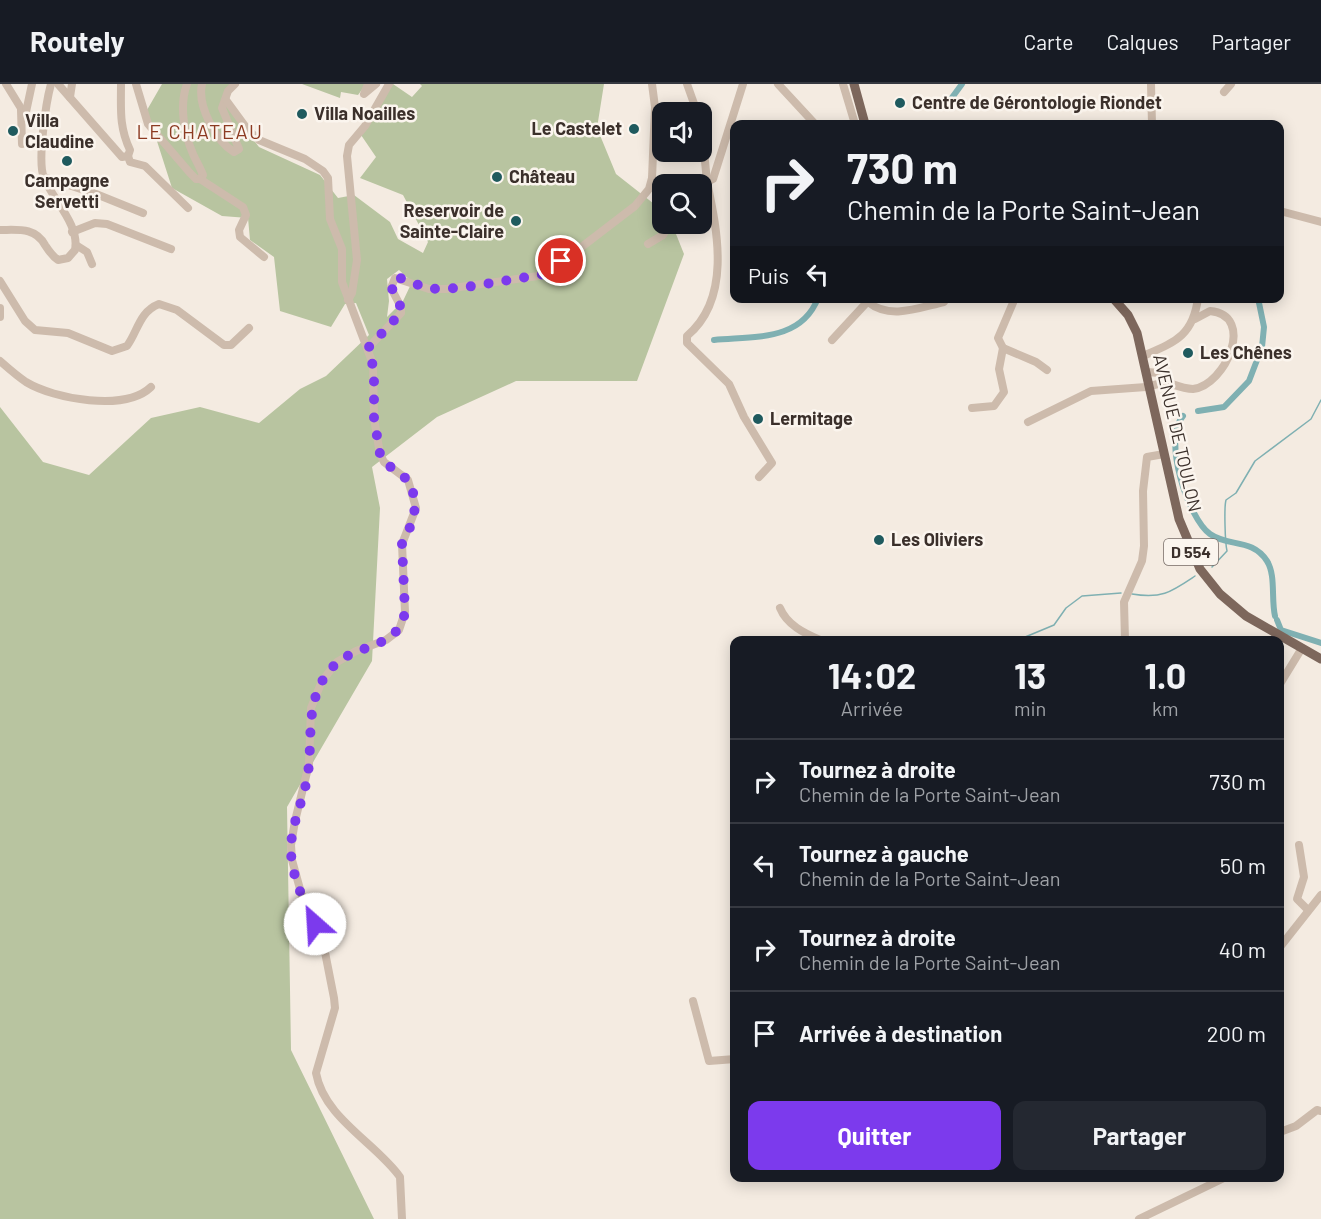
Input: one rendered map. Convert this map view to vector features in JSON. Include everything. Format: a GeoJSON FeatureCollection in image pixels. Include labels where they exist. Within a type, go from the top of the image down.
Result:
{"type":"FeatureCollection","features":[{"type":"Feature","properties":{"kind":"main road"},"geometry":{"type":"LineString","coordinates":[[854,84],[864,120]]}},
{"type":"Feature","properties":{"kind":"main road","name":"AVENUE DE TOULON"},"geometry":{"type":"LineString","coordinates":[[1117,303],[1132,324],[1143,356],[1184,536],[1200,569],[1233,606],[1282,636]]}},
{"type":"Feature","properties":{"kind":"main road","name":"AVENUE DE TOULON"},"geometry":{"type":"LineString","coordinates":[[1284,637],[1321,659]]}},
{"type":"Feature","properties":{"kind":"street"},"geometry":{"type":"LineString","coordinates":[[6,84],[27,118],[44,122]]}},
{"type":"Feature","properties":{"kind":"street"},"geometry":{"type":"LineString","coordinates":[[22,144],[23,111],[32,84]]}},
{"type":"Feature","properties":{"kind":"street"},"geometry":{"type":"LineString","coordinates":[[51,84],[44,122],[44,177],[72,232],[76,245],[87,252],[92,264]]}},
{"type":"Feature","properties":{"kind":"street"},"geometry":{"type":"LineString","coordinates":[[58,84],[122,157],[128,156]]}},
{"type":"Feature","properties":{"kind":"street"},"geometry":{"type":"LineString","coordinates":[[70,97],[72,84]]}},
{"type":"Feature","properties":{"kind":"street"},"geometry":{"type":"LineString","coordinates":[[121,84],[120,120],[122,134],[130,150],[128,156],[130,162],[145,166],[188,208]]}},
{"type":"Feature","properties":{"kind":"street"},"geometry":{"type":"LineString","coordinates":[[136,84],[148,124],[195,179],[200,179],[243,207],[246,215],[239,230],[240,237],[264,257]]}},
{"type":"Feature","properties":{"kind":"street"},"geometry":{"type":"LineString","coordinates":[[187,84],[183,94],[184,123],[193,155],[201,168],[200,179]]}},
{"type":"Feature","properties":{"kind":"street"},"geometry":{"type":"LineString","coordinates":[[202,84],[206,115],[226,147],[234,152],[239,149],[222,108],[228,91],[235,84]]}},
{"type":"Feature","properties":{"kind":"street"},"geometry":{"type":"LineString","coordinates":[[368,84],[364,94],[376,84]]}},
{"type":"Feature","properties":{"kind":"street"},"geometry":{"type":"LineString","coordinates":[[348,300],[352,293],[357,260],[349,197],[349,146],[365,126],[389,84]]}},
{"type":"Feature","properties":{"kind":"street"},"geometry":{"type":"LineString","coordinates":[[368,348],[401,313],[401,307],[391,288],[395,278],[429,289],[446,289],[545,274],[635,206],[649,189],[652,178],[655,107],[652,84]]}},
{"type":"Feature","properties":{"kind":"street"},"geometry":{"type":"LineString","coordinates":[[687,84],[693,102]]}},
{"type":"Feature","properties":{"kind":"street"},"geometry":{"type":"LineString","coordinates":[[732,120],[743,84]]}},
{"type":"Feature","properties":{"kind":"street"},"geometry":{"type":"LineString","coordinates":[[778,84],[811,120]]}},
{"type":"Feature","properties":{"kind":"street"},"geometry":{"type":"LineString","coordinates":[[843,84],[854,120]]}},
{"type":"Feature","properties":{"kind":"street"},"geometry":{"type":"LineString","coordinates":[[1151,84],[1152,120]]}},
{"type":"Feature","properties":{"kind":"street"},"geometry":{"type":"LineString","coordinates":[[1224,92],[1231,84]]}},
{"type":"Feature","properties":{"kind":"street"},"geometry":{"type":"LineString","coordinates":[[226,100],[248,130],[259,140],[305,159],[323,171],[328,178],[330,219],[342,249],[342,282],[368,348],[374,370],[374,418],[380,454],[384,462],[408,480],[415,498],[414,519],[402,544],[405,612],[403,622],[393,636],[345,656],[330,669],[322,681],[311,708],[308,778],[291,845],[295,874],[303,900],[322,937],[334,998],[333,1014],[318,1066],[318,1081],[336,1110],[400,1177],[402,1219]]}},
{"type":"Feature","properties":{"kind":"street"},"geometry":{"type":"LineString","coordinates":[[712,180],[730,125]]}},
{"type":"Feature","properties":{"kind":"street"},"geometry":{"type":"LineString","coordinates":[[44,177],[143,213]]}},
{"type":"Feature","properties":{"kind":"street"},"geometry":{"type":"LineString","coordinates":[[1284,212],[1321,222]]}},
{"type":"Feature","properties":{"kind":"street"},"geometry":{"type":"LineString","coordinates":[[72,232],[95,223],[107,224],[171,249]]}},
{"type":"Feature","properties":{"kind":"street"},"geometry":{"type":"LineString","coordinates":[[0,230],[31,231],[40,237],[52,256],[58,260],[68,258],[76,245]]}},
{"type":"Feature","properties":{"kind":"street"},"geometry":{"type":"LineString","coordinates":[[712,231],[718,263],[716,292],[698,327],[687,336],[687,343],[729,384],[744,417],[772,463],[759,477]]}},
{"type":"Feature","properties":{"kind":"street"},"geometry":{"type":"LineString","coordinates":[[648,244],[664,234]]}},
{"type":"Feature","properties":{"kind":"street"},"geometry":{"type":"LineString","coordinates":[[0,281],[25,321],[42,332],[68,333],[104,349],[117,351],[127,346],[145,313],[162,304],[177,310],[225,345],[231,345],[249,328]]}},
{"type":"Feature","properties":{"kind":"street"},"geometry":{"type":"LineString","coordinates":[[832,340],[866,303]]}},
{"type":"Feature","properties":{"kind":"street"},"geometry":{"type":"LineString","coordinates":[[872,303],[881,311],[898,312],[939,303]]}},
{"type":"Feature","properties":{"kind":"street"},"geometry":{"type":"LineString","coordinates":[[972,408],[994,406],[1004,392],[999,369],[1003,348],[998,338],[1013,303]]}},
{"type":"Feature","properties":{"kind":"street"},"geometry":{"type":"LineString","coordinates":[[1195,318],[1197,303]]}},
{"type":"Feature","properties":{"kind":"street"},"geometry":{"type":"LineString","coordinates":[[0,308],[0,317]]}},
{"type":"Feature","properties":{"kind":"street"},"geometry":{"type":"LineString","coordinates":[[1143,356],[1180,338],[1195,318],[1209,311],[1226,315],[1234,328],[1233,345],[1214,379],[1202,386],[1182,388],[1166,382],[1159,373],[1147,372]]}},
{"type":"Feature","properties":{"kind":"street"},"geometry":{"type":"LineString","coordinates":[[1003,348],[1036,362],[1047,370]]}},
{"type":"Feature","properties":{"kind":"street"},"geometry":{"type":"LineString","coordinates":[[0,361],[26,382],[72,397],[99,401],[121,400],[146,392],[151,387]]}},
{"type":"Feature","properties":{"kind":"street"},"geometry":{"type":"LineString","coordinates":[[1028,422],[1091,391],[1150,387],[1166,382]]}},
{"type":"Feature","properties":{"kind":"street"},"geometry":{"type":"LineString","coordinates":[[1125,636],[1124,602],[1142,561],[1144,546],[1143,490],[1147,457],[1164,454]]}},
{"type":"Feature","properties":{"kind":"street"},"geometry":{"type":"LineString","coordinates":[[780,608],[783,615],[801,632],[810,636]]}},
{"type":"Feature","properties":{"kind":"street"},"geometry":{"type":"LineString","coordinates":[[1284,677],[1302,648]]}},
{"type":"Feature","properties":{"kind":"street"},"geometry":{"type":"LineString","coordinates":[[1299,845],[1304,878],[1297,899],[1307,909]]}},
{"type":"Feature","properties":{"kind":"street"},"geometry":{"type":"LineString","coordinates":[[1284,941],[1307,909],[1321,895]]}},
{"type":"Feature","properties":{"kind":"street"},"geometry":{"type":"LineString","coordinates":[[693,1001],[709,1061],[730,1059]]}},
{"type":"Feature","properties":{"kind":"street"},"geometry":{"type":"LineString","coordinates":[[1284,1130],[1296,1126],[1317,1110],[1321,1111]]}},
{"type":"Feature","properties":{"kind":"street"},"geometry":{"type":"LineString","coordinates":[[1139,1219],[1216,1182]]}},
{"type":"Feature","properties":{"kind":"green space"},"geometry":{"type":"Polygon","coordinates":[[[162,84],[231,84],[227,106],[259,147],[320,175],[338,198],[354,195],[390,222],[398,239],[423,253],[428,242],[403,195],[360,178],[376,157],[361,135],[393,84],[412,97],[422,86],[420,84],[604,84],[597,128],[616,174],[652,202],[652,234],[676,234],[684,254],[637,381],[516,381],[437,417],[372,467],[380,508],[372,661],[287,807],[291,1050],[374,1219],[0,1219],[0,407],[43,462],[89,475],[151,418],[200,407],[259,423],[300,389],[326,376],[369,335],[356,303],[345,304],[331,327],[280,311],[274,257],[250,240],[248,218],[222,216],[172,188],[147,110],[162,84]],[[399,270],[387,279],[389,301],[387,317],[403,301],[412,282],[399,270]]]}},
{"type":"Feature","properties":{"kind":"green space"},"geometry":{"type":"Polygon","coordinates":[[[302,84],[366,84],[358,95],[341,92],[340,98],[302,84]]]}},
{"type":"Feature","properties":{"kind":"waterway"},"geometry":{"type":"LineString","coordinates":[[951,99],[962,84]]}},
{"type":"Feature","properties":{"kind":"waterway"},"geometry":{"type":"LineString","coordinates":[[714,340],[760,337],[788,330],[800,323],[815,303]]}},
{"type":"Feature","properties":{"kind":"waterway"},"geometry":{"type":"LineString","coordinates":[[1198,411],[1224,407],[1249,381],[1262,347],[1264,327],[1259,303]]}},
{"type":"Feature","properties":{"kind":"waterway"},"geometry":{"type":"LineString","coordinates":[[1212,567],[1227,551],[1226,500],[1236,493],[1255,461],[1311,419],[1321,400]]}},
{"type":"Feature","properties":{"kind":"waterway"},"geometry":{"type":"LineString","coordinates":[[1183,416],[1177,427],[1175,442],[1180,478],[1186,496],[1202,525],[1210,534],[1254,549],[1267,561],[1271,573],[1275,616]]}},
{"type":"Feature","properties":{"kind":"waterway"},"geometry":{"type":"LineString","coordinates":[[1132,594],[1159,595],[1195,576]]}},
{"type":"Feature","properties":{"kind":"waterway"},"geometry":{"type":"LineString","coordinates":[[1028,636],[1054,625],[1066,608],[1082,596],[1121,593]]}},
{"type":"Feature","properties":{"kind":"waterway"},"geometry":{"type":"LineString","coordinates":[[1277,620],[1281,630],[1321,643]]}},
{"type":"Feature","properties":{"kind":"place","name":"Centre de Gérontologie Riondet"},"geometry":{"type":"Point","coordinates":[900,103]}},
{"type":"Feature","properties":{"kind":"place","name":"Villa Noailles"},"geometry":{"type":"Point","coordinates":[302,114]}},
{"type":"Feature","properties":{"kind":"place","name":"Le Castelet"},"geometry":{"type":"Point","coordinates":[634,129]}},
{"type":"Feature","properties":{"kind":"place","name":"Villa Claudine"},"geometry":{"type":"Point","coordinates":[13,131]}},
{"type":"Feature","properties":{"kind":"place","name":"Campagne Servetti"},"geometry":{"type":"Point","coordinates":[67,161]}},
{"type":"Feature","properties":{"kind":"place","name":"Château"},"geometry":{"type":"Point","coordinates":[497,177]}},
{"type":"Feature","properties":{"kind":"place","name":"Reservoir de Sainte-Claire"},"geometry":{"type":"Point","coordinates":[516,221]}},
{"type":"Feature","properties":{"kind":"place","name":"Les Chênes"},"geometry":{"type":"Point","coordinates":[1188,353]}},
{"type":"Feature","properties":{"kind":"place","name":"Lermitage"},"geometry":{"type":"Point","coordinates":[758,419]}},
{"type":"Feature","properties":{"kind":"place","name":"Les Oliviers"},"geometry":{"type":"Point","coordinates":[879,540]}},
{"type":"Feature","properties":{"kind":"district","name":"LE CHATEAU"},"geometry":{"type":"Point","coordinates":[200,132]}},
{"type":"Feature","properties":{"kind":"route"},"geometry":{"type":"LineString","coordinates":[[315,924],[300,892],[292,860],[291,845],[295,821],[308,778],[311,708],[322,681],[330,669],[345,656],[393,636],[399,630],[405,612],[406,582],[402,544],[414,519],[415,498],[408,480],[381,458],[372,398],[374,370],[368,348],[401,313],[401,307],[391,288],[391,282],[395,278],[400,278],[429,289],[461,288],[545,274],[561,261]]}}]}
